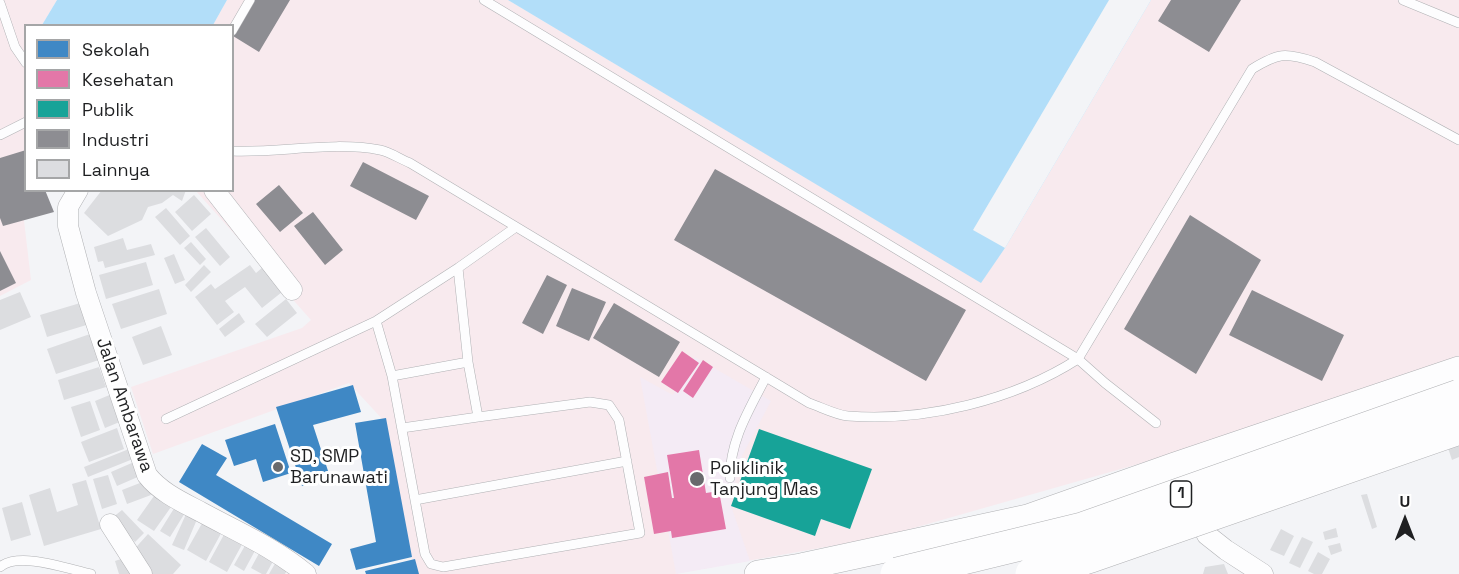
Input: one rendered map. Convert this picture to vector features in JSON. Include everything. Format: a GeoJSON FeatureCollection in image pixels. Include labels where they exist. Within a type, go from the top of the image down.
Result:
{"type":"FeatureCollection","features":[{"type":"Feature","properties":{"kind":"highway","name":"1"},"geometry":{"type":"LineString","coordinates":[[897,574],[1082,529],[1459,396]]}},
{"type":"Feature","properties":{"kind":"highway","name":"1"},"geometry":{"type":"LineString","coordinates":[[1032,574],[1091,556],[1459,428]]}},
{"type":"Feature","properties":{"kind":"street","name":"Jalan Ambarawa"},"geometry":{"type":"LineString","coordinates":[[77,192],[68,207],[68,226],[90,303],[147,475],[155,485],[187,505],[290,561],[306,574]]}},
{"type":"Feature","properties":{"kind":"street"},"geometry":{"type":"LineString","coordinates":[[216,192],[292,290]]}},
{"type":"Feature","properties":{"kind":"street"},"geometry":{"type":"LineString","coordinates":[[758,574],[801,567],[1028,518],[1459,370]]}},
{"type":"Feature","properties":{"kind":"street"},"geometry":{"type":"LineString","coordinates":[[1175,466],[1207,535],[1263,574]]}},
{"type":"Feature","properties":{"kind":"street"},"geometry":{"type":"LineString","coordinates":[[1024,574],[1028,518]]}},
{"type":"Feature","properties":{"kind":"street"},"geometry":{"type":"LineString","coordinates":[[110,524],[142,574]]}},
{"type":"Feature","properties":{"kind":"lane"},"geometry":{"type":"LineString","coordinates":[[234,28],[250,0]]}},
{"type":"Feature","properties":{"kind":"lane"},"geometry":{"type":"LineString","coordinates":[[484,0],[1078,358],[1105,383],[1156,423]]}},
{"type":"Feature","properties":{"kind":"lane"},"geometry":{"type":"LineString","coordinates":[[1403,0],[1459,23]]}},
{"type":"Feature","properties":{"kind":"lane"},"geometry":{"type":"LineString","coordinates":[[0,3],[15,47],[24,60]]}},
{"type":"Feature","properties":{"kind":"lane"},"geometry":{"type":"LineString","coordinates":[[234,151],[259,152],[349,147],[382,150],[410,163],[809,403],[846,416],[907,415],[967,406],[1024,387],[1057,372],[1078,358],[1252,69],[1271,57],[1293,54],[1315,62],[1459,140]]}},
{"type":"Feature","properties":{"kind":"lane"},"geometry":{"type":"LineString","coordinates":[[0,135],[24,123]]}},
{"type":"Feature","properties":{"kind":"lane"},"geometry":{"type":"LineString","coordinates":[[166,419],[375,321],[458,268],[516,227]]}},
{"type":"Feature","properties":{"kind":"lane"},"geometry":{"type":"LineString","coordinates":[[458,268],[468,362],[478,417]]}},
{"type":"Feature","properties":{"kind":"lane"},"geometry":{"type":"LineString","coordinates":[[375,321],[392,376],[425,554],[431,564],[443,567],[640,533],[619,420],[609,405],[590,402],[402,428]]}},
{"type":"Feature","properties":{"kind":"lane"},"geometry":{"type":"LineString","coordinates":[[392,376],[468,362]]}},
{"type":"Feature","properties":{"kind":"lane"},"geometry":{"type":"LineString","coordinates":[[730,478],[730,457],[737,432],[766,377]]}},
{"type":"Feature","properties":{"kind":"lane"},"geometry":{"type":"LineString","coordinates":[[416,500],[627,461]]}},
{"type":"Feature","properties":{"kind":"lane"},"geometry":{"type":"LineString","coordinates":[[0,567],[6,561],[27,560],[91,574]]}},
{"type":"Feature","properties":{"kind":"shaded area"},"geometry":{"type":"Polygon","coordinates":[[[0,0],[57,0],[43,24],[24,24],[24,192],[21,195],[31,280],[0,296],[0,0]]]}},
{"type":"Feature","properties":{"kind":"shaded area"},"geometry":{"type":"Polygon","coordinates":[[[227,0],[508,0],[981,282],[1005,248],[1151,0],[1459,0],[1459,361],[1279,424],[882,537],[674,574],[415,574],[384,421],[349,383],[153,454],[131,387],[302,328],[311,320],[197,192],[234,192],[234,24],[214,24],[227,0]]]}},
{"type":"Feature","properties":{"kind":"shaded area","name":"Poliklinik Tanjung Mas"},"geometry":{"type":"Polygon","coordinates":[[[695,357],[771,401],[742,456],[730,503],[750,561],[676,574],[640,377],[673,395],[695,357]]]}},
{"type":"Feature","properties":{"kind":"water"},"geometry":{"type":"Polygon","coordinates":[[[57,0],[227,0],[214,24],[43,24],[57,0]]]}},
{"type":"Feature","properties":{"kind":"water"},"geometry":{"type":"Polygon","coordinates":[[[508,0],[1151,0],[1005,248],[981,283],[508,0]]]}},
{"type":"Feature","properties":{"kind":"pier"},"geometry":{"type":"Polygon","coordinates":[[[1109,0],[1151,0],[1005,248],[973,230],[1109,0]]]}},
{"type":"Feature","properties":{"kind":"building: Sekolah"},"geometry":{"type":"Polygon","coordinates":[[[353,385],[361,412],[313,425],[330,477],[302,486],[276,407],[353,385]]]}},
{"type":"Feature","properties":{"kind":"building: Sekolah"},"geometry":{"type":"Polygon","coordinates":[[[386,418],[412,557],[356,570],[350,549],[376,542],[355,423],[386,418]]]}},
{"type":"Feature","properties":{"kind":"building: Sekolah"},"geometry":{"type":"Polygon","coordinates":[[[275,424],[291,473],[263,482],[256,459],[234,466],[225,440],[275,424]]]}},
{"type":"Feature","properties":{"kind":"building: Sekolah"},"geometry":{"type":"Polygon","coordinates":[[[202,444],[227,458],[216,475],[332,544],[319,566],[179,482],[202,444]]]}},
{"type":"Feature","properties":{"kind":"building: Sekolah"},"geometry":{"type":"Polygon","coordinates":[[[415,559],[419,574],[366,574],[365,571],[415,559]]]}},
{"type":"Feature","properties":{"kind":"building: Kesehatan"},"geometry":{"type":"Polygon","coordinates":[[[682,351],[699,363],[678,393],[661,382],[682,351]]]}},
{"type":"Feature","properties":{"kind":"building: Kesehatan"},"geometry":{"type":"Polygon","coordinates":[[[703,360],[713,367],[693,398],[683,391],[703,360]]]}},
{"type":"Feature","properties":{"kind":"building: Kesehatan"},"geometry":{"type":"Polygon","coordinates":[[[699,450],[706,493],[719,491],[726,529],[672,538],[671,531],[654,534],[644,477],[668,472],[672,498],[674,498],[667,455],[699,450]]]}},
{"type":"Feature","properties":{"kind":"building: Publik"},"geometry":{"type":"Polygon","coordinates":[[[759,429],[872,469],[850,529],[821,519],[815,536],[731,506],[759,429]]]}},
{"type":"Feature","properties":{"kind":"building: Industri"},"geometry":{"type":"Polygon","coordinates":[[[255,0],[290,0],[259,52],[234,37],[255,0]]]}},
{"type":"Feature","properties":{"kind":"building: Industri"},"geometry":{"type":"Polygon","coordinates":[[[1171,0],[1241,0],[1209,52],[1158,21],[1171,0]]]}},
{"type":"Feature","properties":{"kind":"building: Industri"},"geometry":{"type":"Polygon","coordinates":[[[24,151],[24,192],[46,192],[54,212],[3,226],[0,218],[0,158],[24,151]]]}},
{"type":"Feature","properties":{"kind":"building: Industri"},"geometry":{"type":"Polygon","coordinates":[[[363,162],[429,196],[416,220],[350,186],[363,162]]]}},
{"type":"Feature","properties":{"kind":"building: Industri"},"geometry":{"type":"Polygon","coordinates":[[[715,169],[966,310],[926,381],[674,240],[715,169]]]}},
{"type":"Feature","properties":{"kind":"building: Industri"},"geometry":{"type":"Polygon","coordinates":[[[279,185],[303,213],[280,232],[256,204],[279,185]]]}},
{"type":"Feature","properties":{"kind":"building: Industri"},"geometry":{"type":"Polygon","coordinates":[[[313,212],[343,250],[325,265],[294,226],[313,212]]]}},
{"type":"Feature","properties":{"kind":"building: Industri"},"geometry":{"type":"Polygon","coordinates":[[[1190,215],[1261,260],[1196,374],[1124,329],[1190,215]]]}},
{"type":"Feature","properties":{"kind":"building: Industri"},"geometry":{"type":"Polygon","coordinates":[[[0,251],[16,283],[0,291],[0,251]]]}},
{"type":"Feature","properties":{"kind":"building: Industri"},"geometry":{"type":"Polygon","coordinates":[[[547,275],[567,285],[543,334],[522,323],[547,275]]]}},
{"type":"Feature","properties":{"kind":"building: Industri"},"geometry":{"type":"Polygon","coordinates":[[[572,288],[606,302],[589,341],[556,326],[572,288]]]}},
{"type":"Feature","properties":{"kind":"building: Industri"},"geometry":{"type":"Polygon","coordinates":[[[1252,290],[1344,335],[1322,381],[1229,335],[1252,290]]]}},
{"type":"Feature","properties":{"kind":"building: Industri"},"geometry":{"type":"Polygon","coordinates":[[[614,303],[680,342],[659,377],[593,338],[614,303]]]}},
{"type":"Feature","properties":{"kind":"building: Lainnya"},"geometry":{"type":"Polygon","coordinates":[[[100,192],[185,192],[182,201],[173,195],[162,203],[148,207],[142,220],[108,236],[84,213],[100,192]]]}},
{"type":"Feature","properties":{"kind":"building: Lainnya"},"geometry":{"type":"Polygon","coordinates":[[[194,195],[211,214],[192,231],[175,212],[194,195]]]}},
{"type":"Feature","properties":{"kind":"building: Lainnya"},"geometry":{"type":"Polygon","coordinates":[[[166,208],[190,236],[180,245],[155,217],[166,208]]]}},
{"type":"Feature","properties":{"kind":"building: Lainnya"},"geometry":{"type":"Polygon","coordinates":[[[206,228],[230,257],[220,266],[195,237],[206,228]]]}},
{"type":"Feature","properties":{"kind":"building: Lainnya"},"geometry":{"type":"Polygon","coordinates":[[[123,238],[127,250],[151,244],[155,255],[105,268],[103,261],[98,262],[94,247],[123,238]]]}},
{"type":"Feature","properties":{"kind":"building: Lainnya"},"geometry":{"type":"Polygon","coordinates":[[[191,242],[206,259],[200,265],[184,248],[191,242]]]}},
{"type":"Feature","properties":{"kind":"building: Lainnya"},"geometry":{"type":"Polygon","coordinates":[[[174,254],[185,280],[175,284],[164,258],[174,254]]]}},
{"type":"Feature","properties":{"kind":"building: Lainnya"},"geometry":{"type":"Polygon","coordinates":[[[146,262],[153,285],[106,299],[99,275],[146,262]]]}},
{"type":"Feature","properties":{"kind":"building: Lainnya"},"geometry":{"type":"Polygon","coordinates":[[[204,265],[211,272],[191,292],[185,285],[204,265]]]}},
{"type":"Feature","properties":{"kind":"building: Lainnya"},"geometry":{"type":"Polygon","coordinates":[[[250,265],[256,273],[263,267],[282,292],[262,308],[245,287],[225,301],[234,312],[217,325],[195,297],[211,284],[215,289],[250,265]]]}},
{"type":"Feature","properties":{"kind":"building: Lainnya"},"geometry":{"type":"Polygon","coordinates":[[[159,289],[167,314],[121,329],[112,304],[159,289]]]}},
{"type":"Feature","properties":{"kind":"building: Lainnya"},"geometry":{"type":"Polygon","coordinates":[[[20,292],[31,317],[0,330],[0,300],[20,292]]]}},
{"type":"Feature","properties":{"kind":"building: Lainnya"},"geometry":{"type":"Polygon","coordinates":[[[286,299],[297,313],[267,337],[255,324],[286,299]]]}},
{"type":"Feature","properties":{"kind":"building: Lainnya"},"geometry":{"type":"Polygon","coordinates":[[[87,301],[93,323],[47,337],[40,315],[87,301]]]}},
{"type":"Feature","properties":{"kind":"building: Lainnya"},"geometry":{"type":"Polygon","coordinates":[[[239,313],[245,322],[225,337],[219,329],[239,313]]]}},
{"type":"Feature","properties":{"kind":"building: Lainnya"},"geometry":{"type":"Polygon","coordinates":[[[161,326],[172,355],[143,365],[132,337],[161,326]]]}},
{"type":"Feature","properties":{"kind":"building: Lainnya"},"geometry":{"type":"Polygon","coordinates":[[[90,334],[99,360],[56,374],[47,349],[90,334]]]}},
{"type":"Feature","properties":{"kind":"building: Lainnya"},"geometry":{"type":"Polygon","coordinates":[[[99,367],[106,387],[64,400],[58,380],[99,367]]]}},
{"type":"Feature","properties":{"kind":"building: Lainnya"},"geometry":{"type":"Polygon","coordinates":[[[112,394],[122,421],[105,428],[95,401],[112,394]]]}},
{"type":"Feature","properties":{"kind":"building: Lainnya"},"geometry":{"type":"Polygon","coordinates":[[[90,401],[100,430],[81,437],[71,407],[90,401]]]}},
{"type":"Feature","properties":{"kind":"building: Lainnya"},"geometry":{"type":"Polygon","coordinates":[[[117,428],[124,449],[89,462],[81,442],[117,428]]]}},
{"type":"Feature","properties":{"kind":"building: Lainnya"},"geometry":{"type":"Polygon","coordinates":[[[1459,444],[1459,457],[1452,460],[1448,448],[1459,444]]]}},
{"type":"Feature","properties":{"kind":"building: Lainnya"},"geometry":{"type":"Polygon","coordinates":[[[134,447],[138,457],[88,477],[84,467],[134,447]]]}},
{"type":"Feature","properties":{"kind":"building: Lainnya"},"geometry":{"type":"Polygon","coordinates":[[[134,462],[140,476],[117,486],[111,472],[134,462]]]}},
{"type":"Feature","properties":{"kind":"building: Lainnya"},"geometry":{"type":"Polygon","coordinates":[[[108,475],[117,504],[102,509],[93,479],[108,475]]]}},
{"type":"Feature","properties":{"kind":"building: Lainnya"},"geometry":{"type":"Polygon","coordinates":[[[86,480],[101,529],[44,546],[29,495],[50,488],[57,512],[78,505],[72,484],[86,480]]]}},
{"type":"Feature","properties":{"kind":"building: Lainnya"},"geometry":{"type":"Polygon","coordinates":[[[145,481],[151,495],[127,504],[122,490],[145,481]]]}},
{"type":"Feature","properties":{"kind":"building: Lainnya"},"geometry":{"type":"Polygon","coordinates":[[[1367,494],[1377,527],[1372,529],[1361,495],[1367,494]]]}},
{"type":"Feature","properties":{"kind":"building: Lainnya"},"geometry":{"type":"Polygon","coordinates":[[[154,496],[171,507],[154,531],[137,520],[154,496]]]}},
{"type":"Feature","properties":{"kind":"building: Lainnya"},"geometry":{"type":"Polygon","coordinates":[[[22,502],[31,535],[11,541],[2,508],[22,502]]]}},
{"type":"Feature","properties":{"kind":"building: Lainnya"},"geometry":{"type":"Polygon","coordinates":[[[178,502],[188,508],[170,537],[160,531],[178,502]]]}},
{"type":"Feature","properties":{"kind":"building: Lainnya"},"geometry":{"type":"Polygon","coordinates":[[[122,510],[144,533],[135,542],[112,518],[122,510]]]}},
{"type":"Feature","properties":{"kind":"building: Lainnya"},"geometry":{"type":"Polygon","coordinates":[[[187,512],[198,517],[184,550],[172,545],[187,512]]]}},
{"type":"Feature","properties":{"kind":"building: Lainnya"},"geometry":{"type":"Polygon","coordinates":[[[205,518],[224,528],[206,561],[187,550],[205,518]]]}},
{"type":"Feature","properties":{"kind":"building: Lainnya"},"geometry":{"type":"Polygon","coordinates":[[[1336,528],[1338,537],[1325,540],[1323,532],[1336,528]]]}},
{"type":"Feature","properties":{"kind":"building: Lainnya"},"geometry":{"type":"Polygon","coordinates":[[[227,529],[245,539],[227,572],[209,562],[227,529]]]}},
{"type":"Feature","properties":{"kind":"building: Lainnya"},"geometry":{"type":"Polygon","coordinates":[[[1281,529],[1294,536],[1284,556],[1270,550],[1281,529]]]}},
{"type":"Feature","properties":{"kind":"building: Lainnya"},"geometry":{"type":"Polygon","coordinates":[[[148,534],[181,565],[173,574],[151,574],[130,554],[148,534]]]}},
{"type":"Feature","properties":{"kind":"building: Lainnya"},"geometry":{"type":"Polygon","coordinates":[[[1302,537],[1313,542],[1300,568],[1289,563],[1302,537]]]}},
{"type":"Feature","properties":{"kind":"building: Lainnya"},"geometry":{"type":"Polygon","coordinates":[[[247,542],[257,547],[244,571],[234,565],[247,542]]]}},
{"type":"Feature","properties":{"kind":"building: Lainnya"},"geometry":{"type":"Polygon","coordinates":[[[1340,543],[1342,551],[1331,555],[1328,546],[1340,543]]]}},
{"type":"Feature","properties":{"kind":"building: Lainnya"},"geometry":{"type":"Polygon","coordinates":[[[263,546],[277,554],[266,574],[251,568],[263,546]]]}},
{"type":"Feature","properties":{"kind":"building: Lainnya"},"geometry":{"type":"Polygon","coordinates":[[[1318,552],[1330,559],[1322,574],[1314,574],[1308,571],[1318,552]]]}},
{"type":"Feature","properties":{"kind":"building: Lainnya"},"geometry":{"type":"Polygon","coordinates":[[[127,557],[132,574],[119,574],[115,561],[127,557]]]}},
{"type":"Feature","properties":{"kind":"building: Lainnya"},"geometry":{"type":"Polygon","coordinates":[[[277,560],[289,566],[285,574],[269,574],[277,560]]]}},
{"type":"Feature","properties":{"kind":"building: Lainnya"},"geometry":{"type":"Polygon","coordinates":[[[1224,564],[1228,574],[1203,574],[1205,567],[1224,564]]]}},
{"type":"Feature","properties":{"kind":"place","name":"SD, SMP Barunawati"},"geometry":{"type":"Point","coordinates":[278,467]}},
{"type":"Feature","properties":{"kind":"place","name":"Poliklinik Tanjung Mas"},"geometry":{"type":"Point","coordinates":[697,479]}}]}
